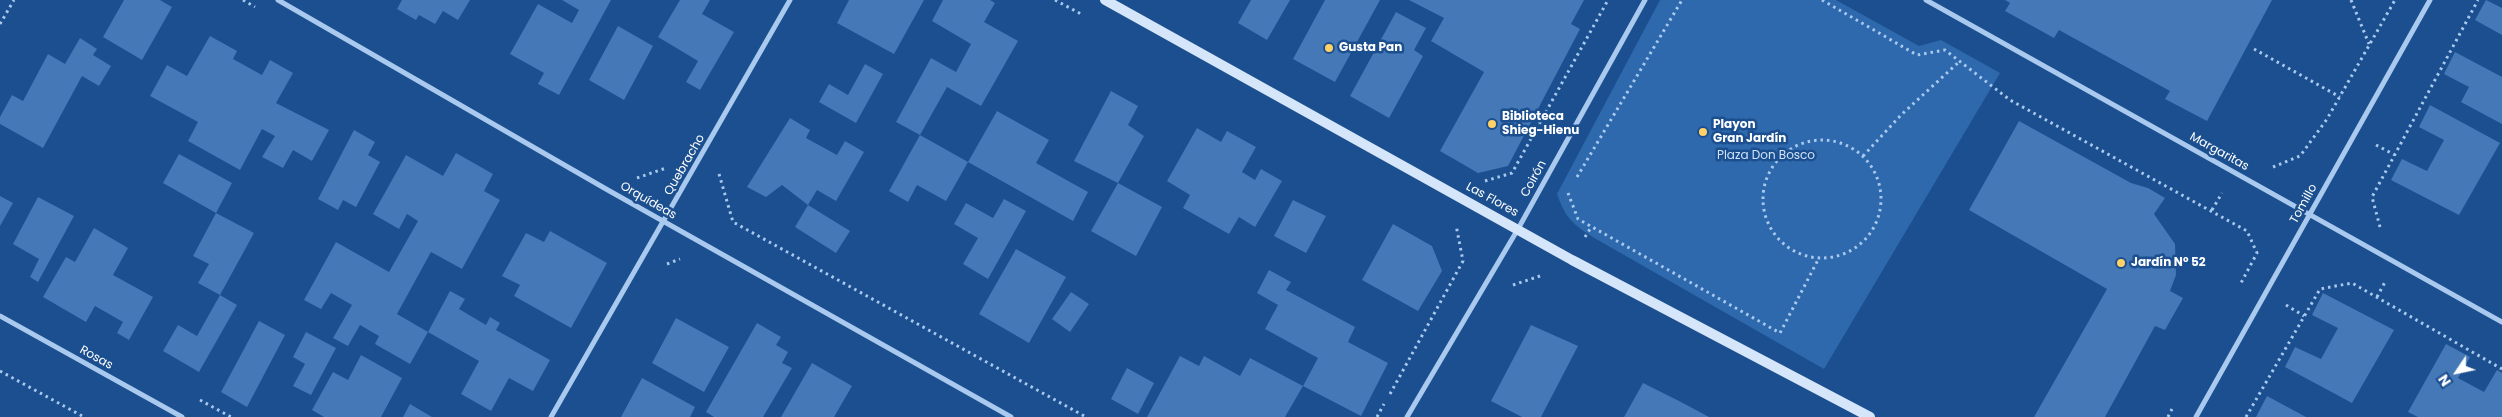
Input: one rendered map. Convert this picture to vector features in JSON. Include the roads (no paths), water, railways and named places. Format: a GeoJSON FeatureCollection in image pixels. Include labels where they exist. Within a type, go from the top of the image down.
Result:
{"type":"FeatureCollection","features":[{"type":"Feature","properties":{"kind":"street","name":"Orquídeas"},"geometry":{"type":"LineString","coordinates":[[278,0],[664,222],[1011,417]]}},
{"type":"Feature","properties":{"kind":"street","name":"Quebracho"},"geometry":{"type":"LineString","coordinates":[[551,417],[790,0]]}},
{"type":"Feature","properties":{"kind":"street","name":"Las Flores"},"geometry":{"type":"LineString","coordinates":[[1105,0],[1572,260],[1870,417]]}},
{"type":"Feature","properties":{"kind":"street","name":"Coirón"},"geometry":{"type":"LineString","coordinates":[[1407,417],[1518,229],[1645,0]]}},
{"type":"Feature","properties":{"kind":"street","name":"Margaritas"},"geometry":{"type":"LineString","coordinates":[[1926,0],[2502,322]]}},
{"type":"Feature","properties":{"kind":"street","name":"Tomillo"},"geometry":{"type":"LineString","coordinates":[[2196,417],[2430,0]]}},
{"type":"Feature","properties":{"kind":"street","name":"Rosas"},"geometry":{"type":"LineString","coordinates":[[0,316],[182,417]]}},
{"type":"Feature","properties":{"kind":"place","name":"Gusta Pan"},"geometry":{"type":"Point","coordinates":[1329,48]}},
{"type":"Feature","properties":{"kind":"place","name":"Biblioteca Shieg-Hienu"},"geometry":{"type":"Point","coordinates":[1492,124]}},
{"type":"Feature","properties":{"kind":"place","name":"Playon Gran Jardín"},"geometry":{"type":"Point","coordinates":[1703,132]}},
{"type":"Feature","properties":{"kind":"place","name":"Jardín Nº 52"},"geometry":{"type":"Point","coordinates":[2121,263]}},
{"type":"Feature","properties":{"kind":"park label","name":"Plaza Don Bosco"},"geometry":{"type":"Point","coordinates":[1766,156]}}]}
